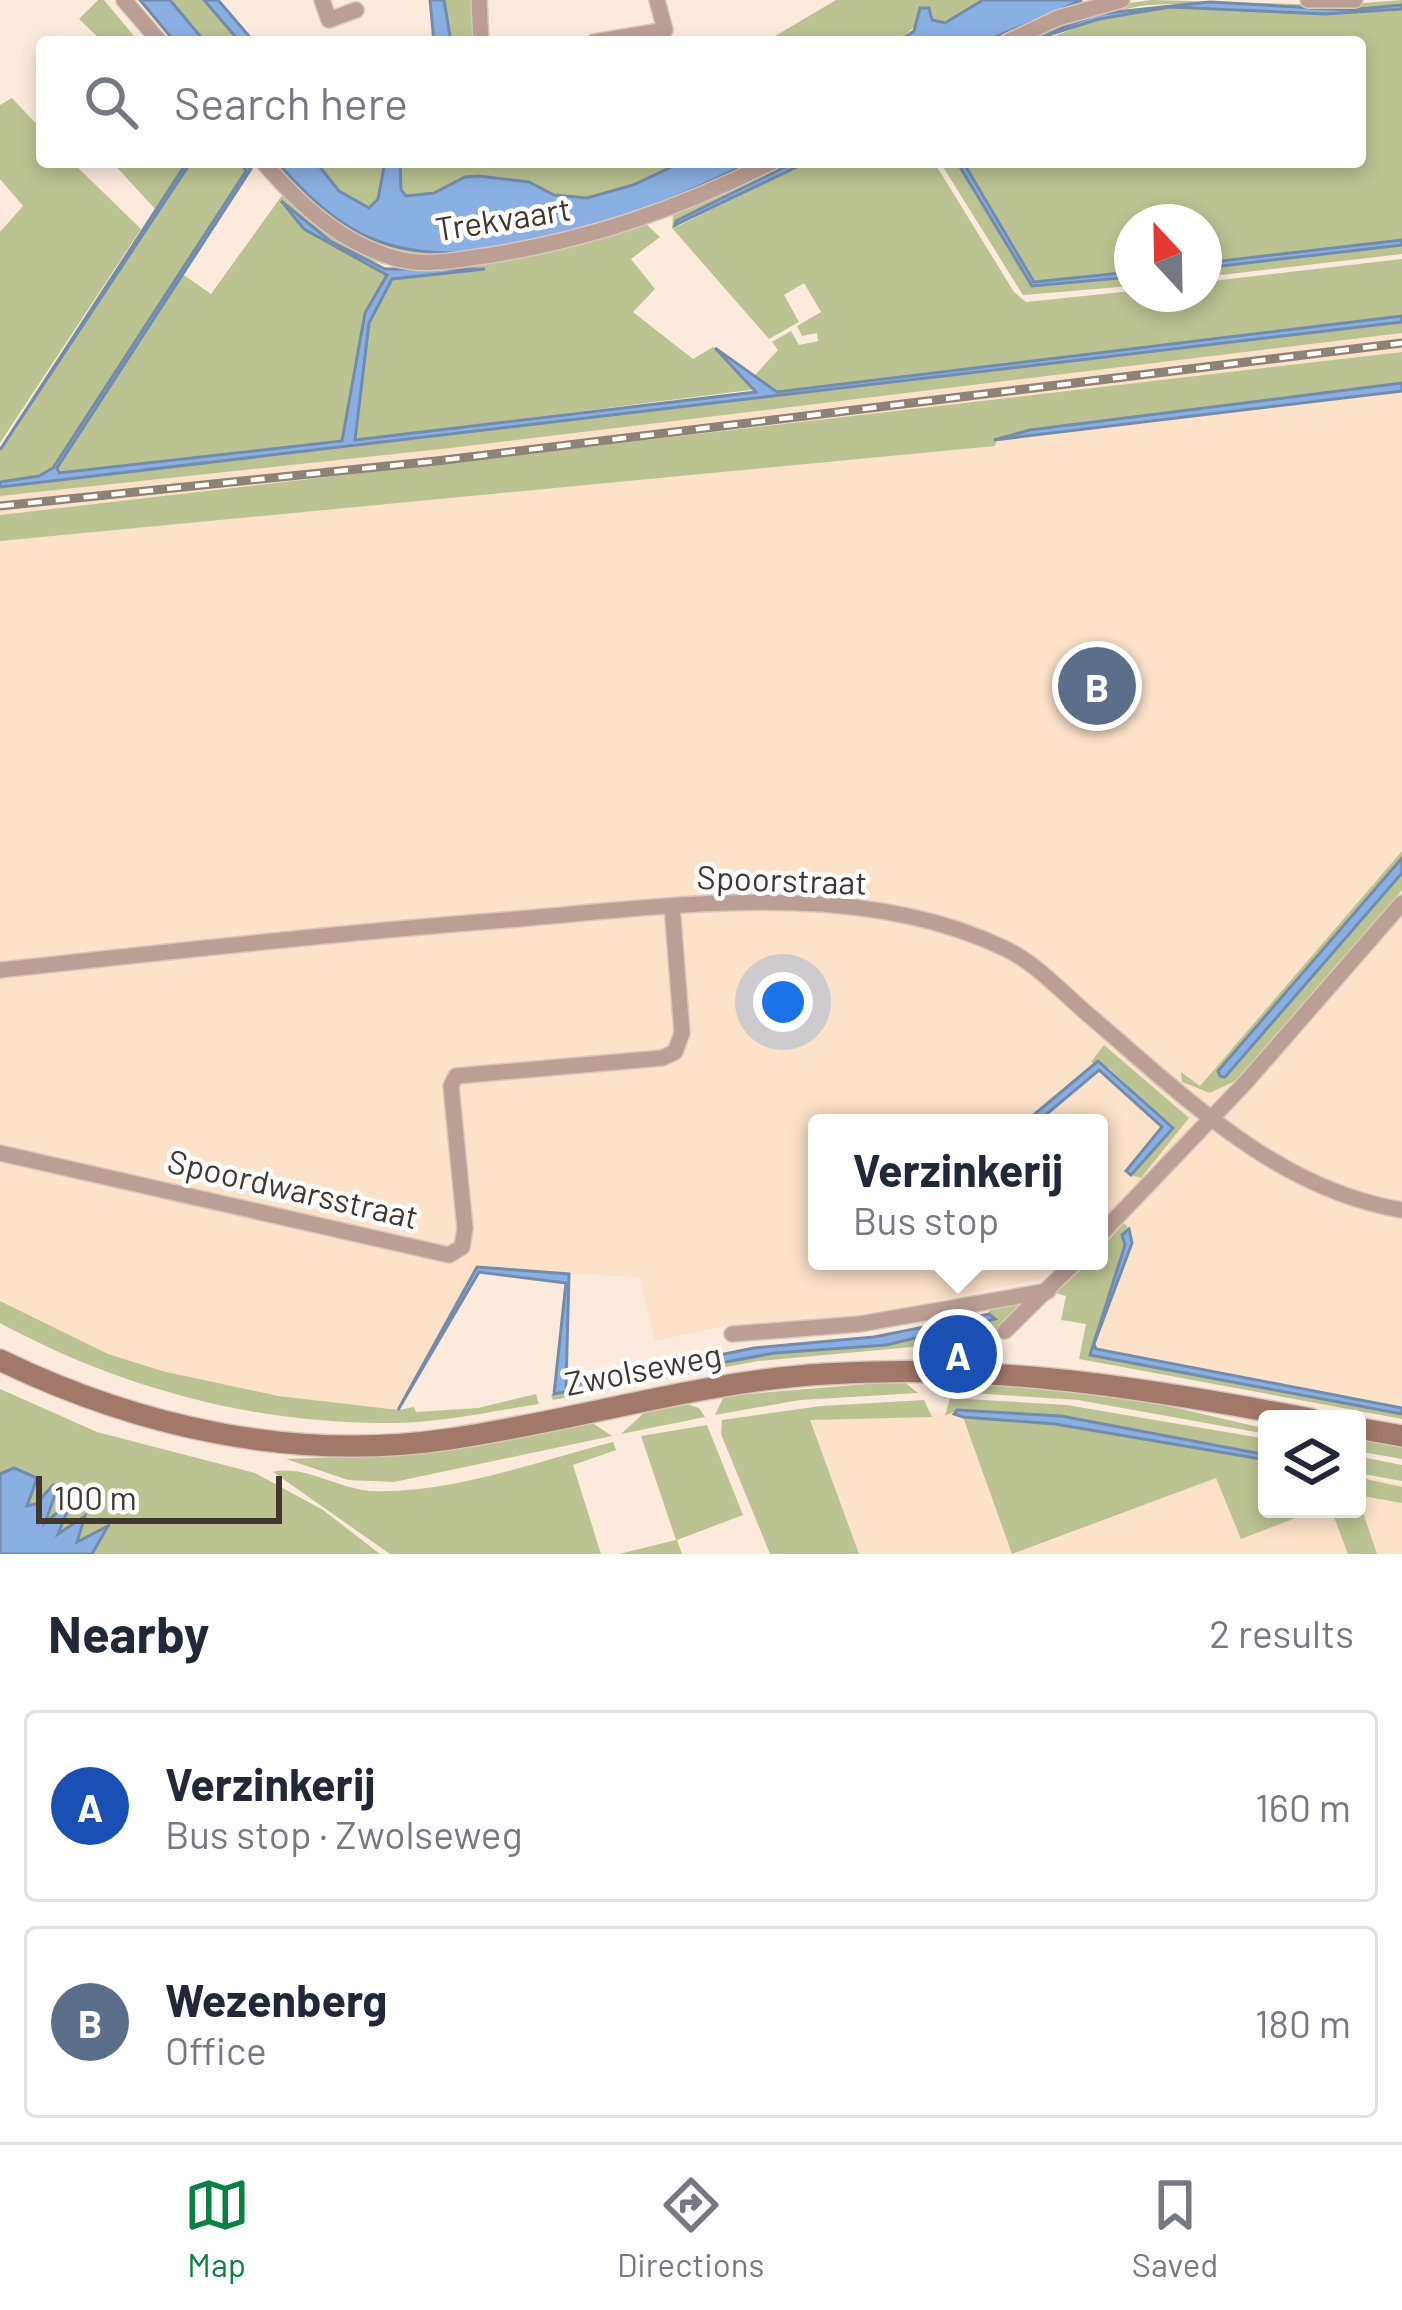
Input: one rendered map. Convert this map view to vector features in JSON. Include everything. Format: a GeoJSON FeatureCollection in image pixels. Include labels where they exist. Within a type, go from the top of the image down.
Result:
{"type":"FeatureCollection","features":[{"type":"Feature","properties":{"kind":"main road","name":"Zwolseweg"},"geometry":{"type":"LineString","coordinates":[[0,1360],[133,1414],[250,1438],[327,1445],[447,1440],[752,1382],[898,1371],[1030,1373],[1258,1410]]}},
{"type":"Feature","properties":{"kind":"main road"},"geometry":{"type":"LineString","coordinates":[[1366,1430],[1402,1436]]}},
{"type":"Feature","properties":{"kind":"street"},"geometry":{"type":"LineString","coordinates":[[124,0],[155,36]]}},
{"type":"Feature","properties":{"kind":"street"},"geometry":{"type":"LineString","coordinates":[[322,0],[329,20],[356,10]]}},
{"type":"Feature","properties":{"kind":"street"},"geometry":{"type":"LineString","coordinates":[[479,0],[481,36]]}},
{"type":"Feature","properties":{"kind":"street"},"geometry":{"type":"LineString","coordinates":[[657,0],[669,36]]}},
{"type":"Feature","properties":{"kind":"street"},"geometry":{"type":"LineString","coordinates":[[1020,36],[1058,18],[1122,0]]}},
{"type":"Feature","properties":{"kind":"street"},"geometry":{"type":"LineString","coordinates":[[1308,0],[1355,0]]}},
{"type":"Feature","properties":{"kind":"street","name":"Trekvaart"},"geometry":{"type":"LineString","coordinates":[[269,168],[306,208],[336,231],[375,251],[414,262],[527,250],[599,234],[670,211],[760,168]]}},
{"type":"Feature","properties":{"kind":"street"},"geometry":{"type":"LineString","coordinates":[[1108,1226],[1246,1082],[1402,903]]}},
{"type":"Feature","properties":{"kind":"street","name":"Spoorstraat"},"geometry":{"type":"LineString","coordinates":[[0,970],[672,906],[854,909],[951,926],[1011,951],[1209,1117],[1284,1170],[1342,1197],[1402,1210]]}},
{"type":"Feature","properties":{"kind":"street","name":"Spoordwarsstraat"},"geometry":{"type":"LineString","coordinates":[[0,1153],[449,1255],[462,1247],[465,1228],[451,1085],[456,1076],[662,1058],[675,1052],[682,1034],[672,906]]}},
{"type":"Feature","properties":{"kind":"street"},"geometry":{"type":"LineString","coordinates":[[1005,1331],[1068,1270]]}},
{"type":"Feature","properties":{"kind":"street"},"geometry":{"type":"LineString","coordinates":[[732,1334],[860,1324],[1048,1291]]}},
{"type":"Feature","properties":{"kind":"shaded area"},"geometry":{"type":"Polygon","coordinates":[[[1402,333],[1402,352],[0,515],[0,496],[451,448],[1402,333]]]}},
{"type":"Feature","properties":{"kind":"shaded area"},"geometry":{"type":"Polygon","coordinates":[[[1402,373],[1402,1412],[1095,1354],[1091,1270],[1108,1270],[1108,1114],[808,1114],[808,1270],[1051,1270],[1041,1279],[869,1315],[725,1326],[655,1341],[639,1277],[475,1270],[398,1412],[267,1407],[152,1373],[0,1312],[0,524],[1402,373]]]}},
{"type":"Feature","properties":{"kind":"shaded area"},"geometry":{"type":"Polygon","coordinates":[[[872,1408],[1047,1418],[1258,1457],[1258,1518],[1366,1518],[1366,1478],[1402,1484],[1402,1554],[844,1554],[793,1418],[872,1408]]]}},
{"type":"Feature","properties":{"kind":"green space"},"geometry":{"type":"Polygon","coordinates":[[[98,0],[104,0],[134,36],[97,36],[79,19],[98,0]]]}},
{"type":"Feature","properties":{"kind":"green space"},"geometry":{"type":"Polygon","coordinates":[[[170,0],[204,0],[235,36],[200,36],[170,0]]]}},
{"type":"Feature","properties":{"kind":"green space"},"geometry":{"type":"Polygon","coordinates":[[[444,0],[474,0],[476,36],[450,36],[444,0]]]}},
{"type":"Feature","properties":{"kind":"green space"},"geometry":{"type":"Polygon","coordinates":[[[836,0],[983,0],[953,21],[916,25],[904,36],[775,36],[836,0]]]}},
{"type":"Feature","properties":{"kind":"green space"},"geometry":{"type":"Polygon","coordinates":[[[1152,0],[1336,5],[1402,0],[1402,5],[1339,9],[1149,5],[1047,36],[1030,36],[1107,6],[1152,0]]]}},
{"type":"Feature","properties":{"kind":"green space"},"geometry":{"type":"Polygon","coordinates":[[[1170,7],[1325,14],[1402,9],[1402,240],[1222,261],[1222,204],[1114,204],[1114,274],[1040,283],[1032,279],[967,168],[1366,168],[1366,36],[1055,36],[1099,19],[1170,7]]]}},
{"type":"Feature","properties":{"kind":"green space"},"geometry":{"type":"Polygon","coordinates":[[[12,98],[36,124],[36,168],[78,168],[141,229],[0,443],[0,232],[23,206],[0,179],[0,105],[12,98]]]}},
{"type":"Feature","properties":{"kind":"green space"},"geometry":{"type":"Polygon","coordinates":[[[117,168],[183,168],[155,209],[117,168]]]}},
{"type":"Feature","properties":{"kind":"green space"},"geometry":{"type":"Polygon","coordinates":[[[187,168],[245,168],[53,468],[39,476],[0,482],[0,450],[187,168]]]}},
{"type":"Feature","properties":{"kind":"green space"},"geometry":{"type":"Polygon","coordinates":[[[274,168],[283,168],[341,220],[372,236],[403,246],[436,249],[511,240],[633,209],[689,192],[737,168],[749,168],[610,227],[440,258],[397,255],[338,227],[274,168]]]}},
{"type":"Feature","properties":{"kind":"green space"},"geometry":{"type":"Polygon","coordinates":[[[321,168],[384,168],[378,199],[369,208],[339,191],[321,168]]]}},
{"type":"Feature","properties":{"kind":"green space"},"geometry":{"type":"Polygon","coordinates":[[[400,168],[669,168],[587,198],[554,195],[534,183],[479,176],[465,177],[435,193],[406,196],[401,190],[400,168]]]}},
{"type":"Feature","properties":{"kind":"green space"},"geometry":{"type":"Polygon","coordinates":[[[770,168],[783,168],[676,221],[678,226],[795,168],[938,168],[1014,292],[1026,302],[1114,293],[1114,312],[1222,312],[1222,280],[1402,259],[1402,316],[776,392],[754,376],[778,350],[772,342],[791,331],[799,345],[818,341],[817,333],[802,336],[797,326],[821,312],[804,283],[784,295],[799,322],[769,339],[672,228],[673,215],[770,168]]]}},
{"type":"Feature","properties":{"kind":"green space"},"geometry":{"type":"Polygon","coordinates":[[[944,168],[961,168],[1032,286],[1114,279],[1114,287],[1023,295],[944,168]]]}},
{"type":"Feature","properties":{"kind":"green space"},"geometry":{"type":"Polygon","coordinates":[[[283,194],[303,211],[414,266],[645,223],[660,237],[631,259],[655,289],[633,312],[693,359],[713,347],[758,389],[353,440],[369,322],[392,279],[483,267],[412,269],[369,260],[328,240],[279,202],[304,229],[387,275],[365,313],[342,441],[59,474],[57,468],[181,273],[211,294],[283,194]]]}},
{"type":"Feature","properties":{"kind":"green space"},"geometry":{"type":"Polygon","coordinates":[[[1402,245],[1402,254],[1222,275],[1222,266],[1402,245]]]}},
{"type":"Feature","properties":{"kind":"green space"},"geometry":{"type":"Polygon","coordinates":[[[1402,322],[1402,333],[451,448],[0,496],[0,487],[1402,322]]]}},
{"type":"Feature","properties":{"kind":"green space"},"geometry":{"type":"Polygon","coordinates":[[[1402,352],[1402,383],[1030,430],[997,438],[995,446],[0,541],[0,515],[1402,352]]]}},
{"type":"Feature","properties":{"kind":"green space"},"geometry":{"type":"Polygon","coordinates":[[[1402,851],[1402,858],[1218,1071],[1220,1076],[1225,1077],[1402,873],[1402,890],[1235,1081],[1210,1093],[1182,1082],[1181,1072],[1200,1086],[1402,851]]]}},
{"type":"Feature","properties":{"kind":"green space"},"geometry":{"type":"Polygon","coordinates":[[[1104,1045],[1189,1118],[1141,1178],[1131,1175],[1173,1128],[1109,1068],[1091,1062],[1104,1045]]]}},
{"type":"Feature","properties":{"kind":"green space"},"geometry":{"type":"Polygon","coordinates":[[[1124,1223],[1129,1229],[1122,1235],[1125,1244],[1090,1355],[1402,1414],[1402,1419],[1079,1359],[1086,1324],[1061,1320],[1066,1296],[1056,1293],[1080,1270],[1108,1270],[1108,1241],[1124,1223]]]}},
{"type":"Feature","properties":{"kind":"green space"},"geometry":{"type":"Polygon","coordinates":[[[0,1301],[108,1354],[278,1396],[399,1410],[414,1407],[416,1412],[478,1408],[536,1394],[539,1404],[403,1423],[333,1421],[234,1408],[137,1382],[44,1345],[0,1323],[0,1301]]]}},
{"type":"Feature","properties":{"kind":"green space"},"geometry":{"type":"Polygon","coordinates":[[[1029,1302],[985,1346],[956,1343],[758,1361],[553,1400],[551,1395],[774,1353],[874,1346],[992,1314],[987,1314],[992,1306],[1029,1302]]]}},
{"type":"Feature","properties":{"kind":"green space"},"geometry":{"type":"Polygon","coordinates":[[[903,1381],[918,1393],[800,1400],[715,1415],[724,1396],[903,1381]]]}},
{"type":"Feature","properties":{"kind":"green space"},"geometry":{"type":"Polygon","coordinates":[[[981,1381],[1117,1394],[1258,1427],[1258,1432],[1078,1400],[955,1392],[981,1381]]]}},
{"type":"Feature","properties":{"kind":"green space"},"geometry":{"type":"Polygon","coordinates":[[[0,1389],[97,1432],[255,1473],[323,1510],[380,1554],[0,1554],[0,1389]]]}},
{"type":"Feature","properties":{"kind":"green space"},"geometry":{"type":"Polygon","coordinates":[[[950,1398],[1067,1405],[1258,1437],[1258,1453],[1061,1416],[957,1410],[945,1416],[950,1398]]]}},
{"type":"Feature","properties":{"kind":"green space"},"geometry":{"type":"Polygon","coordinates":[[[924,1400],[932,1417],[810,1420],[859,1554],[770,1554],[721,1434],[722,1420],[821,1406],[924,1400]]]}},
{"type":"Feature","properties":{"kind":"green space"},"geometry":{"type":"Polygon","coordinates":[[[684,1403],[699,1408],[705,1417],[621,1434],[646,1411],[684,1403]]]}},
{"type":"Feature","properties":{"kind":"green space"},"geometry":{"type":"Polygon","coordinates":[[[963,1417],[1055,1424],[1258,1458],[1258,1518],[1296,1518],[1241,1539],[1216,1478],[1012,1554],[963,1417]]]}},
{"type":"Feature","properties":{"kind":"green space"},"geometry":{"type":"Polygon","coordinates":[[[591,1422],[612,1436],[394,1482],[348,1480],[286,1459],[418,1454],[591,1422]]]}},
{"type":"Feature","properties":{"kind":"green space"},"geometry":{"type":"Polygon","coordinates":[[[707,1425],[743,1515],[677,1540],[682,1554],[619,1554],[676,1540],[641,1436],[707,1425]]]}},
{"type":"Feature","properties":{"kind":"green space"},"geometry":{"type":"Polygon","coordinates":[[[1366,1440],[1402,1446],[1402,1459],[1366,1453],[1366,1440]]]}},
{"type":"Feature","properties":{"kind":"green space"},"geometry":{"type":"Polygon","coordinates":[[[613,1442],[616,1450],[573,1465],[601,1554],[390,1554],[273,1472],[297,1471],[361,1490],[403,1491],[494,1475],[613,1442]]]}},
{"type":"Feature","properties":{"kind":"green space"},"geometry":{"type":"Polygon","coordinates":[[[1366,1458],[1402,1465],[1402,1481],[1366,1475],[1366,1458]]]}},
{"type":"Feature","properties":{"kind":"green space"},"geometry":{"type":"Polygon","coordinates":[[[1366,1479],[1402,1487],[1402,1503],[1366,1497],[1366,1479]]]}},
{"type":"Feature","properties":{"kind":"green space"},"geometry":{"type":"Polygon","coordinates":[[[1334,1518],[1365,1518],[1377,1554],[1348,1554],[1334,1518]]]}},
{"type":"Feature","properties":{"kind":"water"},"geometry":{"type":"Polygon","coordinates":[[[140,0],[170,0],[200,36],[170,36],[140,0]]]}},
{"type":"Feature","properties":{"kind":"water"},"geometry":{"type":"Polygon","coordinates":[[[204,0],[218,0],[249,36],[235,36],[204,0]]]}},
{"type":"Feature","properties":{"kind":"water"},"geometry":{"type":"Polygon","coordinates":[[[430,0],[444,0],[450,36],[433,36],[430,0]]]}},
{"type":"Feature","properties":{"kind":"water"},"geometry":{"type":"Polygon","coordinates":[[[983,0],[1082,0],[998,36],[907,36],[914,31],[920,8],[929,8],[932,20],[945,23],[983,0]]]}},
{"type":"Feature","properties":{"kind":"water"},"geometry":{"type":"Polygon","coordinates":[[[1210,2],[1348,10],[1402,5],[1402,9],[1325,14],[1170,7],[1099,19],[1041,36],[1097,14],[1210,2]]]}},
{"type":"Feature","properties":{"kind":"water"},"geometry":{"type":"Polygon","coordinates":[[[183,168],[187,168],[0,450],[183,168]]]}},
{"type":"Feature","properties":{"kind":"water"},"geometry":{"type":"Polygon","coordinates":[[[282,168],[321,168],[339,191],[369,208],[378,199],[384,168],[400,168],[401,190],[406,196],[434,193],[465,177],[479,176],[529,182],[554,195],[587,198],[669,168],[737,168],[666,201],[568,235],[468,252],[421,251],[378,241],[349,227],[282,168]]]}},
{"type":"Feature","properties":{"kind":"water"},"geometry":{"type":"Polygon","coordinates":[[[783,168],[794,168],[675,225],[783,168]]]}},
{"type":"Feature","properties":{"kind":"water"},"geometry":{"type":"Polygon","coordinates":[[[961,168],[967,168],[1034,282],[1114,274],[1114,279],[1032,286],[961,168]]]}},
{"type":"Feature","properties":{"kind":"water"},"geometry":{"type":"Polygon","coordinates":[[[251,169],[57,468],[59,473],[342,441],[365,313],[387,275],[304,229],[281,201],[330,241],[385,269],[485,269],[392,279],[369,323],[355,440],[756,392],[715,348],[777,392],[1402,316],[1402,322],[0,487],[0,482],[39,476],[53,468],[251,169]]]}},
{"type":"Feature","properties":{"kind":"water"},"geometry":{"type":"Polygon","coordinates":[[[1402,240],[1402,245],[1222,266],[1222,261],[1402,240]]]}},
{"type":"Feature","properties":{"kind":"water"},"geometry":{"type":"Polygon","coordinates":[[[1402,383],[1402,391],[994,440],[1030,430],[1402,383]]]}},
{"type":"Feature","properties":{"kind":"water"},"geometry":{"type":"Polygon","coordinates":[[[1402,858],[1402,873],[1225,1077],[1220,1076],[1218,1071],[1402,858]]]}},
{"type":"Feature","properties":{"kind":"water"},"geometry":{"type":"Polygon","coordinates":[[[1098,1061],[1173,1128],[1131,1175],[1126,1171],[1162,1127],[1099,1070],[1047,1114],[1035,1114],[1098,1061]]]}},
{"type":"Feature","properties":{"kind":"water"},"geometry":{"type":"Polygon","coordinates":[[[1129,1229],[1132,1243],[1096,1349],[1402,1408],[1402,1414],[1090,1355],[1125,1245],[1122,1235],[1129,1229]]]}},
{"type":"Feature","properties":{"kind":"water"},"geometry":{"type":"Polygon","coordinates":[[[477,1267],[569,1274],[566,1386],[754,1348],[874,1337],[989,1314],[995,1319],[886,1345],[774,1353],[554,1394],[566,1283],[479,1272],[398,1410],[477,1267]]]}},
{"type":"Feature","properties":{"kind":"water"},"geometry":{"type":"Polygon","coordinates":[[[957,1410],[1061,1416],[1258,1453],[1258,1458],[1055,1424],[954,1414],[957,1410]]]}},
{"type":"Feature","properties":{"kind":"water"},"geometry":{"type":"Polygon","coordinates":[[[14,1468],[37,1478],[27,1506],[36,1504],[53,1485],[57,1489],[45,1523],[72,1500],[58,1534],[85,1516],[77,1542],[108,1526],[92,1554],[0,1554],[0,1474],[14,1468]]]}},
{"type":"Feature","properties":{"kind":"railway"},"geometry":{"type":"LineString","coordinates":[[0,506],[436,461],[1402,343]]}},
{"type":"Feature","properties":{"kind":"place","name":"Wezenberg"},"geometry":{"type":"Point","coordinates":[1097,686]}},
{"type":"Feature","properties":{"kind":"place","name":"Verzinkerij"},"geometry":{"type":"Point","coordinates":[958,1354]}}]}
